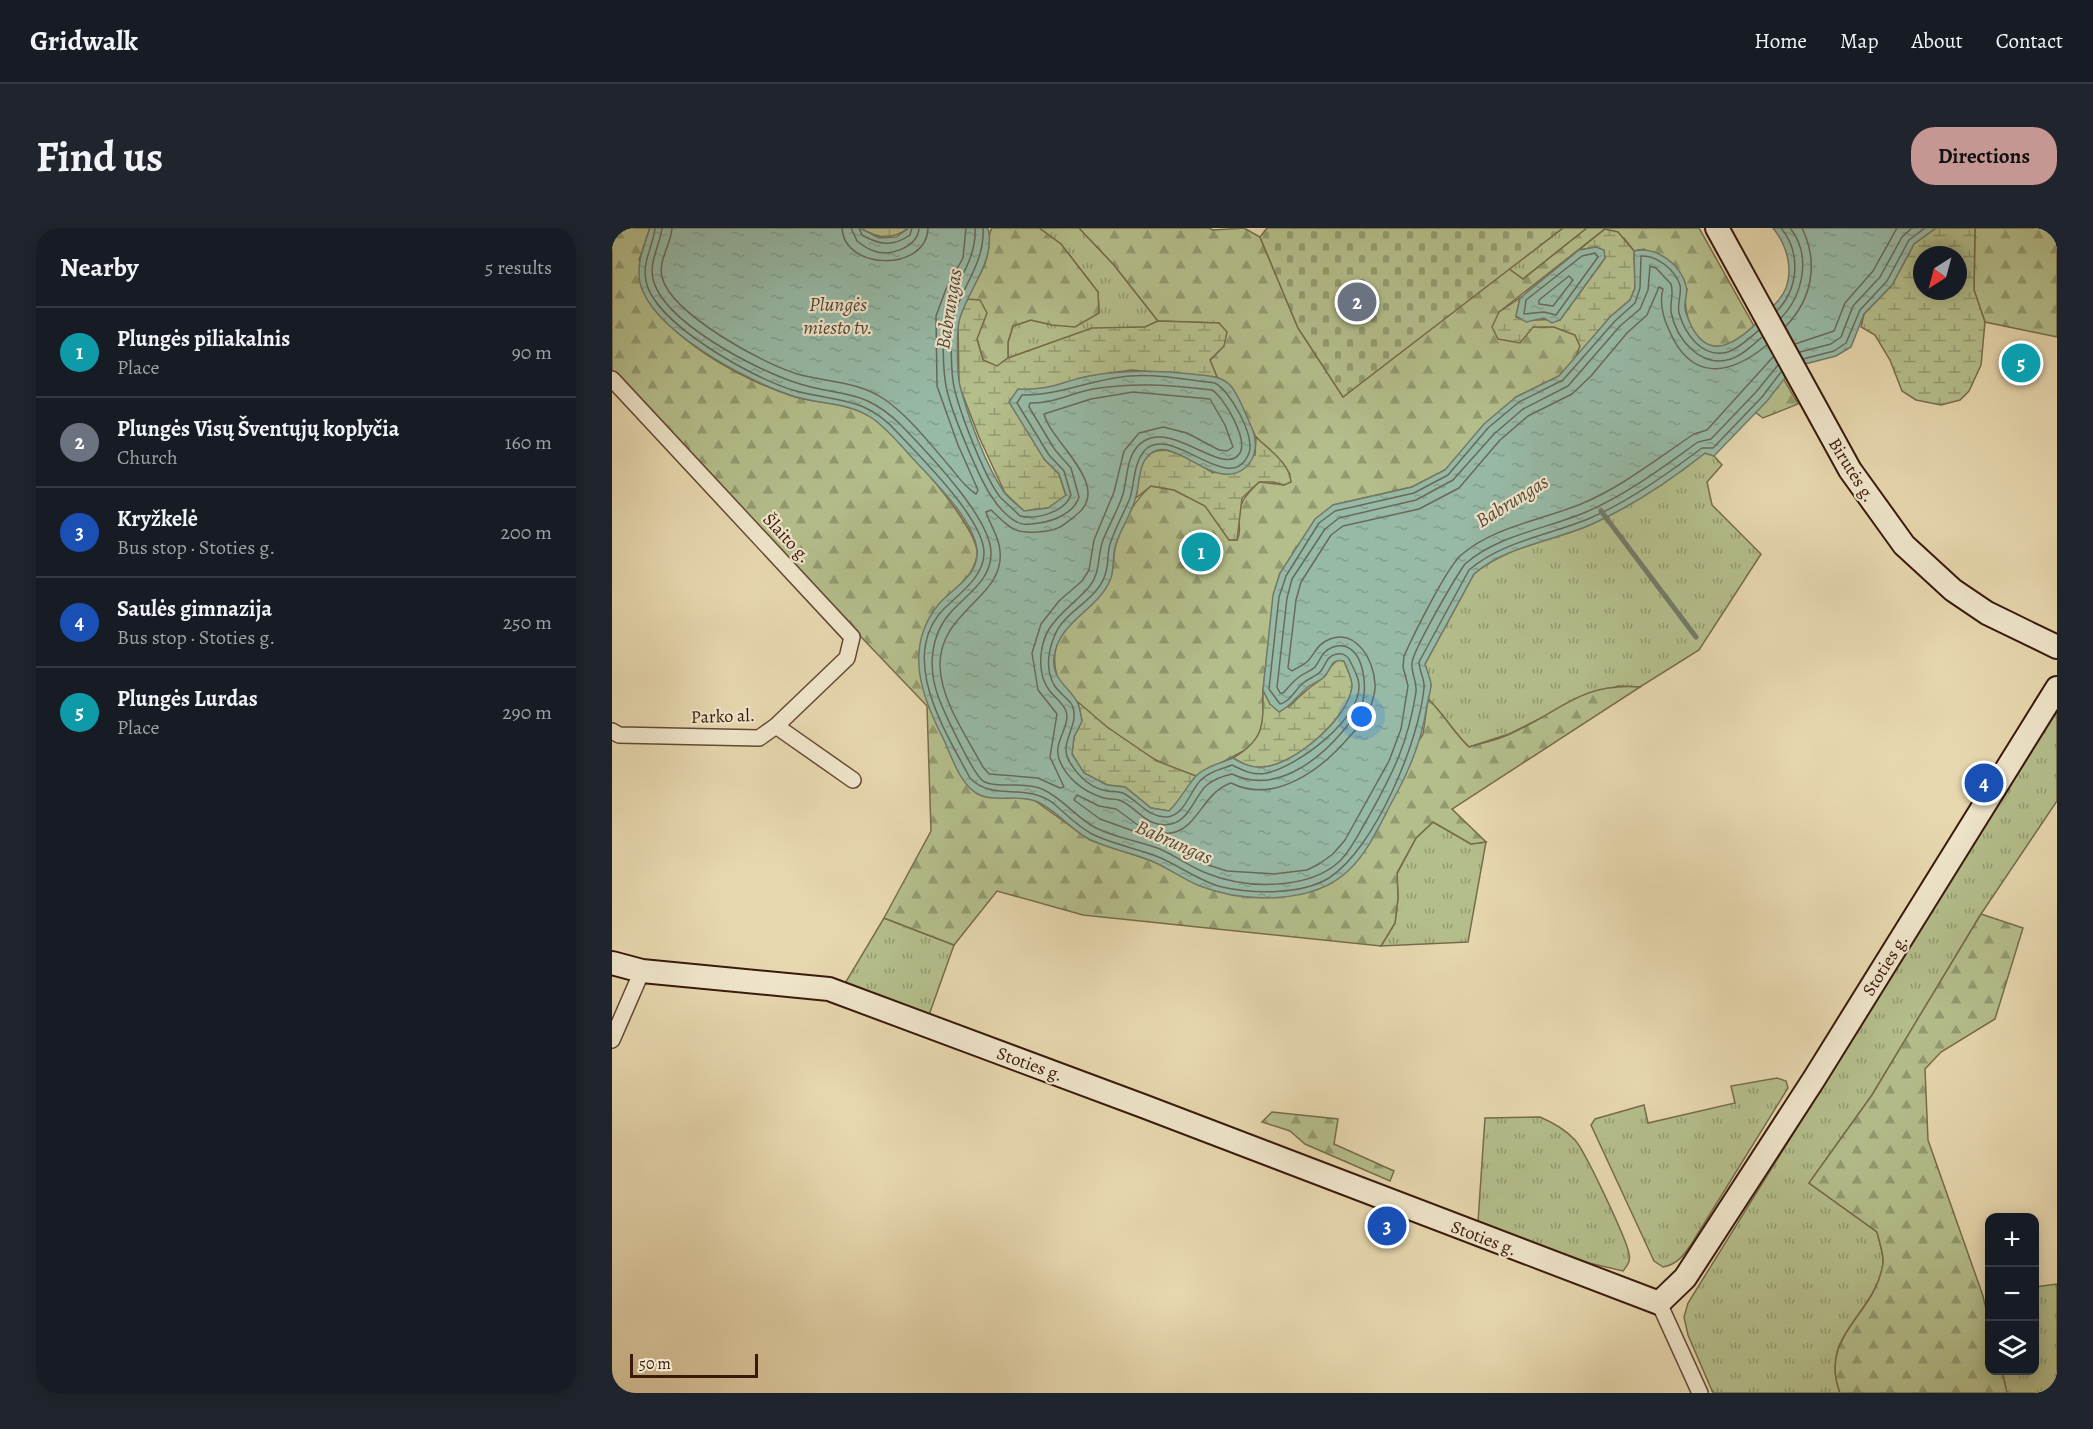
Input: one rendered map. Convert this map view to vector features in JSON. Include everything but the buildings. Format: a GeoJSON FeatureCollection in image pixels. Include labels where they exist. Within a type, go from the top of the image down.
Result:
{"type":"FeatureCollection","features":[{"type":"Feature","properties":{"kind":"main road","name":"Birutės g."},"geometry":{"type":"LineString","coordinates":[[1717,228],[1809,398],[1863,491],[1904,545],[1946,585],[1979,608],[2057,646]]}},
{"type":"Feature","properties":{"kind":"main road","name":"Stoties g."},"geometry":{"type":"LineString","coordinates":[[612,963],[642,971],[829,989],[1154,1110],[1659,1303],[1685,1278],[1801,1099],[2057,688]]}},
{"type":"Feature","properties":{"kind":"street","name":"Šlaito g."},"geometry":{"type":"LineString","coordinates":[[612,379],[852,637],[847,658],[776,726]]}},
{"type":"Feature","properties":{"kind":"street","name":"Parko al."},"geometry":{"type":"LineString","coordinates":[[612,731],[619,735],[759,738],[776,726],[853,780]]}},
{"type":"Feature","properties":{"kind":"street"},"geometry":{"type":"LineString","coordinates":[[612,1040],[642,971]]}},
{"type":"Feature","properties":{"kind":"street"},"geometry":{"type":"LineString","coordinates":[[1659,1303],[1700,1393]]}},
{"type":"Feature","properties":{"kind":"green space"},"geometry":{"type":"Polygon","coordinates":[[[612,228],[650,228],[639,260],[667,313],[684,338],[722,364],[764,385],[802,399],[843,406],[871,417],[883,426],[916,461],[966,524],[975,542],[977,555],[975,563],[968,577],[939,604],[988,797],[1019,797],[1034,800],[1090,840],[1155,862],[1199,885],[1276,897],[1313,891],[1330,884],[1423,734],[1428,699],[1469,747],[1510,734],[1585,694],[1601,689],[1640,687],[1452,809],[1486,842],[1471,844],[1433,822],[1416,838],[1397,873],[1398,898],[1395,923],[1381,946],[1083,915],[997,891],[954,945],[884,918],[931,831],[927,706],[612,376],[612,228]]]}},
{"type":"Feature","properties":{"kind":"green space"},"geometry":{"type":"Polygon","coordinates":[[[860,228],[909,228],[896,235],[885,237],[860,228]]]}},
{"type":"Feature","properties":{"kind":"green space"},"geometry":{"type":"Polygon","coordinates":[[[992,228],[1039,228],[1061,244],[1098,292],[1099,313],[1075,327],[1031,320],[1013,326],[1008,342],[1008,358],[997,367],[983,360],[966,299],[985,264],[992,228]]]}},
{"type":"Feature","properties":{"kind":"green space"},"geometry":{"type":"Polygon","coordinates":[[[1039,228],[1079,228],[1114,265],[1158,321],[1145,327],[1091,329],[1008,358],[1008,342],[1013,326],[1031,320],[1052,325],[1099,313],[1098,292],[1061,244],[1039,228]]]}},
{"type":"Feature","properties":{"kind":"green space"},"geometry":{"type":"Polygon","coordinates":[[[1079,228],[1209,228],[1213,230],[1244,228],[1260,237],[1298,328],[1343,397],[1509,269],[1523,279],[1587,228],[1699,228],[1754,326],[1731,344],[1716,347],[1707,344],[1699,338],[1688,320],[1685,298],[1687,289],[1644,249],[1634,251],[1624,238],[1605,229],[1499,312],[1533,327],[1554,327],[1575,335],[1580,346],[1575,360],[1559,376],[1516,397],[1445,470],[1412,487],[1333,505],[1280,573],[1274,595],[1263,690],[1263,720],[1259,736],[1251,747],[1196,776],[1158,761],[1089,713],[1059,681],[1055,664],[1056,647],[1071,621],[1093,602],[1110,579],[1115,548],[1124,522],[1133,506],[1151,486],[1174,490],[1206,506],[1229,540],[1237,540],[1240,508],[1247,495],[1259,482],[1284,485],[1290,474],[1256,437],[1230,386],[1217,377],[1210,360],[1224,346],[1219,323],[1158,321],[1114,265],[1079,228]]]}},
{"type":"Feature","properties":{"kind":"green space"},"geometry":{"type":"Polygon","coordinates":[[[1267,228],[1563,228],[1343,397],[1298,328],[1260,237],[1267,228]]]}},
{"type":"Feature","properties":{"kind":"green space"},"geometry":{"type":"Polygon","coordinates":[[[1563,228],[1587,228],[1523,279],[1509,269],[1563,228]]]}},
{"type":"Feature","properties":{"kind":"green space"},"geometry":{"type":"Polygon","coordinates":[[[1936,228],[1975,228],[1974,290],[1985,322],[1981,365],[1969,391],[1960,400],[1941,405],[1916,400],[1902,391],[1890,360],[1875,335],[1861,327],[1864,314],[1892,285],[1914,244],[1936,228]]]}},
{"type":"Feature","properties":{"kind":"green space"},"geometry":{"type":"Polygon","coordinates":[[[1975,228],[2057,228],[2057,337],[1985,322],[1974,290],[1975,228]]]}},
{"type":"Feature","properties":{"kind":"green space"},"geometry":{"type":"Polygon","coordinates":[[[1605,229],[1618,232],[1634,251],[1635,288],[1630,300],[1610,317],[1575,360],[1580,346],[1575,335],[1554,327],[1533,327],[1520,343],[1498,339],[1492,327],[1499,312],[1520,298],[1516,317],[1527,320],[1560,320],[1605,258],[1596,247],[1579,250],[1605,229]]]}},
{"type":"Feature","properties":{"kind":"green space"},"geometry":{"type":"Polygon","coordinates":[[[966,299],[980,300],[987,313],[977,339],[983,360],[997,366],[1008,358],[1092,328],[1145,327],[1158,321],[1219,323],[1227,332],[1224,346],[1210,360],[1217,377],[1131,370],[1086,377],[1040,390],[1044,459],[1059,474],[1066,496],[1048,508],[1024,511],[1005,493],[979,437],[959,385],[958,321],[966,299]]]}},
{"type":"Feature","properties":{"kind":"green space"},"geometry":{"type":"Polygon","coordinates":[[[1783,378],[1798,404],[1763,418],[1755,412],[1783,378]]]}},
{"type":"Feature","properties":{"kind":"green space"},"geometry":{"type":"Polygon","coordinates":[[[1256,437],[1283,463],[1291,482],[1284,485],[1259,482],[1242,498],[1237,540],[1229,540],[1205,506],[1174,490],[1151,486],[1136,498],[1141,466],[1150,454],[1158,450],[1177,453],[1213,473],[1255,455],[1256,437]]]}},
{"type":"Feature","properties":{"kind":"green space"},"geometry":{"type":"Polygon","coordinates":[[[1705,453],[1714,456],[1722,465],[1707,482],[1712,505],[1761,554],[1699,650],[1640,687],[1618,686],[1545,716],[1509,734],[1469,747],[1428,699],[1431,685],[1425,664],[1474,574],[1515,550],[1577,530],[1607,517],[1651,492],[1705,453]]]}},
{"type":"Feature","properties":{"kind":"green space"},"geometry":{"type":"Polygon","coordinates":[[[1338,660],[1344,661],[1351,677],[1352,687],[1349,699],[1331,725],[1318,738],[1290,758],[1264,767],[1244,764],[1233,758],[1257,737],[1262,722],[1263,690],[1270,704],[1289,707],[1323,678],[1338,660]]]}},
{"type":"Feature","properties":{"kind":"green space"},"geometry":{"type":"Polygon","coordinates":[[[1078,702],[1107,727],[1157,761],[1196,776],[1183,797],[1169,811],[1151,808],[1125,787],[1107,785],[1084,773],[1072,754],[1074,737],[1082,721],[1078,702]]]}},
{"type":"Feature","properties":{"kind":"green space"},"geometry":{"type":"Polygon","coordinates":[[[2057,709],[2057,801],[1981,914],[1872,1095],[1809,1183],[1877,1232],[1883,1256],[1878,1282],[1870,1298],[1850,1326],[1836,1355],[1835,1373],[1840,1393],[1713,1393],[1688,1335],[1684,1317],[1688,1303],[2057,709]]]}},
{"type":"Feature","properties":{"kind":"green space"},"geometry":{"type":"Polygon","coordinates":[[[1433,822],[1471,844],[1486,842],[1468,942],[1381,946],[1395,923],[1398,898],[1397,874],[1416,838],[1433,822]]]}},
{"type":"Feature","properties":{"kind":"green space"},"geometry":{"type":"Polygon","coordinates":[[[1981,914],[2023,928],[1995,1019],[1941,1052],[1925,1069],[1928,1140],[1985,1305],[1985,1375],[2003,1375],[2007,1393],[1840,1393],[1835,1373],[1836,1355],[1842,1340],[1878,1281],[1883,1256],[1877,1232],[1809,1183],[1872,1095],[1981,914]]]}},
{"type":"Feature","properties":{"kind":"green space"},"geometry":{"type":"Polygon","coordinates":[[[884,918],[954,945],[929,1015],[844,985],[884,918]]]}},
{"type":"Feature","properties":{"kind":"green space"},"geometry":{"type":"Polygon","coordinates":[[[1777,1078],[1786,1081],[1788,1088],[1689,1247],[1677,1261],[1663,1267],[1654,1261],[1591,1125],[1595,1119],[1644,1105],[1648,1123],[1735,1103],[1731,1086],[1777,1078]]]}},
{"type":"Feature","properties":{"kind":"green space"},"geometry":{"type":"Polygon","coordinates":[[[1272,1112],[1338,1119],[1334,1144],[1394,1171],[1390,1181],[1305,1144],[1290,1131],[1262,1122],[1272,1112]]]}},
{"type":"Feature","properties":{"kind":"green space"},"geometry":{"type":"Polygon","coordinates":[[[1540,1117],[1571,1136],[1580,1147],[1627,1246],[1629,1259],[1623,1271],[1589,1263],[1478,1222],[1485,1118],[1540,1117]]]}},
{"type":"Feature","properties":{"kind":"green space"},"geometry":{"type":"Polygon","coordinates":[[[2057,1284],[2057,1393],[2007,1393],[2003,1375],[2039,1375],[2039,1286],[2057,1284]]]}},
{"type":"Feature","properties":{"kind":"water","name":"Plungės miesto tv."},"geometry":{"type":"Polygon","coordinates":[[[650,228],[860,228],[879,238],[896,237],[909,228],[988,228],[989,240],[985,263],[960,318],[957,352],[959,380],[963,398],[984,455],[1004,492],[1024,511],[1048,508],[1066,495],[1059,474],[1044,459],[1009,402],[1018,389],[1046,387],[1102,374],[1140,371],[1207,376],[1222,379],[1230,385],[1242,404],[1254,436],[1255,447],[1250,463],[1234,474],[1221,474],[1171,451],[1160,450],[1150,454],[1143,463],[1134,503],[1115,547],[1111,578],[1098,599],[1063,634],[1057,644],[1054,657],[1058,678],[1078,704],[1082,721],[1074,737],[1072,754],[1084,773],[1107,785],[1125,787],[1151,808],[1169,811],[1195,777],[1213,766],[1233,758],[1247,765],[1263,767],[1276,764],[1304,749],[1330,726],[1348,700],[1352,687],[1351,678],[1344,661],[1339,660],[1324,677],[1308,687],[1279,712],[1270,704],[1263,690],[1273,595],[1280,573],[1315,519],[1333,505],[1412,487],[1445,470],[1484,424],[1516,397],[1559,376],[1610,317],[1630,300],[1635,288],[1634,251],[1651,251],[1673,264],[1686,286],[1685,309],[1695,332],[1705,343],[1716,346],[1728,344],[1741,337],[1783,295],[1789,276],[1789,266],[1784,246],[1773,228],[1936,228],[1914,244],[1892,285],[1864,314],[1851,347],[1836,356],[1805,364],[1788,374],[1767,401],[1714,456],[1705,453],[1651,492],[1607,517],[1577,530],[1515,550],[1474,574],[1425,664],[1431,687],[1419,742],[1400,787],[1363,854],[1349,870],[1317,890],[1278,898],[1257,898],[1218,892],[1200,886],[1148,860],[1097,843],[1082,835],[1038,802],[1022,798],[990,798],[970,788],[956,768],[935,722],[919,672],[921,638],[928,621],[938,605],[970,574],[977,558],[977,549],[967,523],[937,485],[872,418],[842,406],[800,398],[771,388],[726,366],[681,336],[662,319],[648,301],[639,276],[641,255],[650,228]]]}},
{"type":"Feature","properties":{"kind":"water"},"geometry":{"type":"Polygon","coordinates":[[[1596,247],[1604,250],[1605,258],[1560,320],[1552,323],[1544,318],[1526,322],[1516,316],[1520,298],[1579,250],[1596,247]]]}},
{"type":"Feature","properties":{"kind":"waterway"},"geometry":{"type":"LineString","coordinates":[[1601,511],[1696,637]]}},
{"type":"Feature","properties":{"kind":"place","name":"Plungės Visų Šventųjų koplyčia"},"geometry":{"type":"Point","coordinates":[1357,302]}},
{"type":"Feature","properties":{"kind":"place","name":"Plungės Lurdas"},"geometry":{"type":"Point","coordinates":[2021,363]}},
{"type":"Feature","properties":{"kind":"place","name":"Plungės piliakalnis"},"geometry":{"type":"Point","coordinates":[1201,552]}},
{"type":"Feature","properties":{"kind":"place","name":"Saulės gimnazija"},"geometry":{"type":"Point","coordinates":[1984,783]}},
{"type":"Feature","properties":{"kind":"place","name":"Kryžkelė"},"geometry":{"type":"Point","coordinates":[1387,1226]}},
{"type":"Feature","properties":{"kind":"water label","name":"Babrungas"},"geometry":{"type":"Point","coordinates":[949,309]}},
{"type":"Feature","properties":{"kind":"water label","name":"Babrungas"},"geometry":{"type":"Point","coordinates":[1512,501]}},
{"type":"Feature","properties":{"kind":"water label","name":"Babrungas"},"geometry":{"type":"Point","coordinates":[1174,842]}}]}
